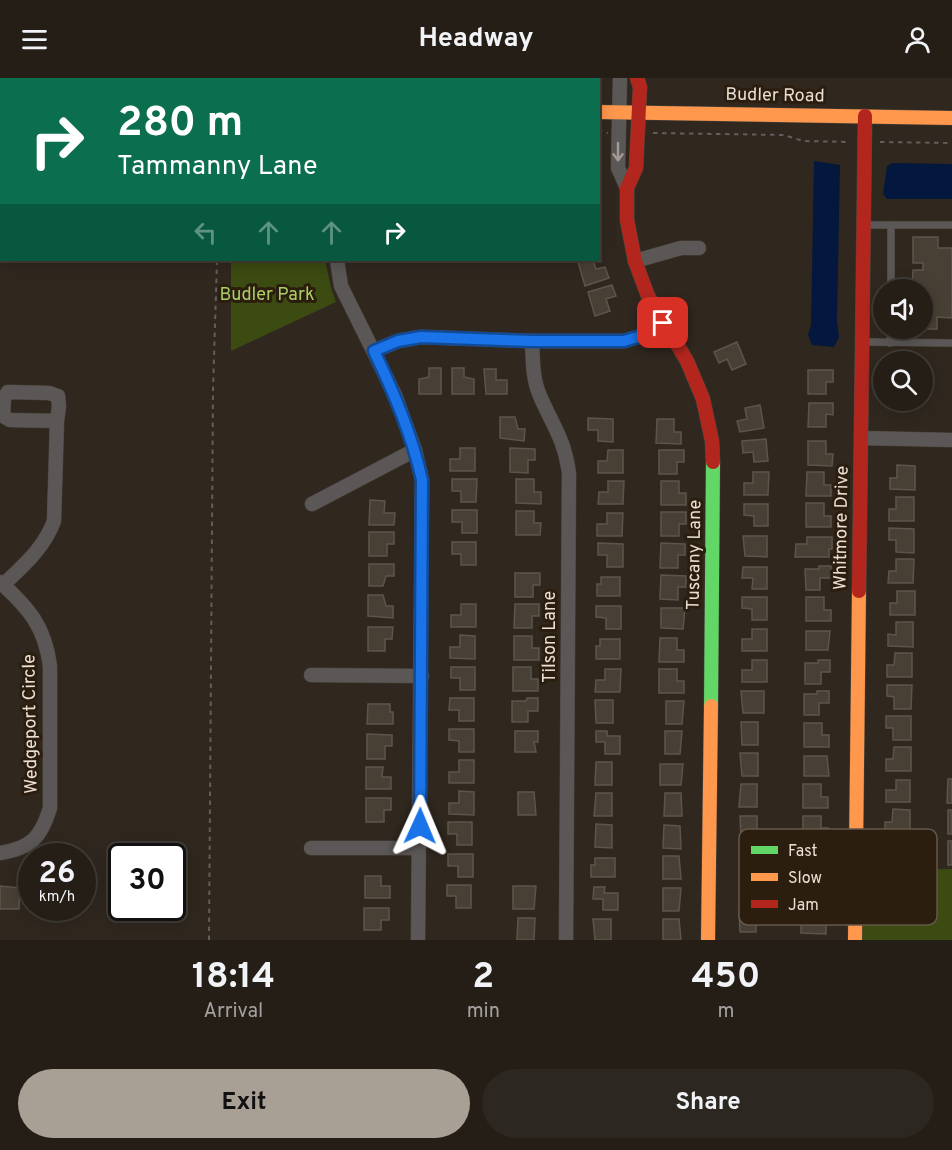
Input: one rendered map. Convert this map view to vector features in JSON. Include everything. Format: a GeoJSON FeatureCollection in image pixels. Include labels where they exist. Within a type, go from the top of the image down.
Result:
{"type":"FeatureCollection","features":[{"type":"Feature","properties":{"kind":"street","name":"Tuscany Lane"},"geometry":{"type":"LineString","coordinates":[[620,78],[618,168],[627,188],[627,220],[635,261],[648,296],[687,362],[699,389],[712,441],[714,486],[708,940]]}},
{"type":"Feature","properties":{"kind":"street","name":"Tuscany Lane"},"geometry":{"type":"LineString","coordinates":[[627,188],[636,168],[640,87],[637,78]]}},
{"type":"Feature","properties":{"kind":"street","name":"Budler Road"},"geometry":{"type":"LineString","coordinates":[[600,112],[952,118]]}},
{"type":"Feature","properties":{"kind":"street","name":"Whitmore Drive"},"geometry":{"type":"LineString","coordinates":[[856,829],[865,116]]}},
{"type":"Feature","properties":{"kind":"street"},"geometry":{"type":"LineString","coordinates":[[635,261],[681,248],[699,248]]}},
{"type":"Feature","properties":{"kind":"street"},"geometry":{"type":"LineString","coordinates":[[337,261],[341,286],[395,394],[415,450],[422,480],[418,940]]}},
{"type":"Feature","properties":{"kind":"street"},"geometry":{"type":"LineString","coordinates":[[374,351],[398,341],[421,337],[532,341],[624,341],[648,334],[663,323]]}},
{"type":"Feature","properties":{"kind":"street","name":"Tilson Lane"},"geometry":{"type":"LineString","coordinates":[[532,341],[535,381],[564,446],[569,474],[566,940]]}},
{"type":"Feature","properties":{"kind":"street"},"geometry":{"type":"LineString","coordinates":[[2,583],[41,547],[54,521],[57,421]]}},
{"type":"Feature","properties":{"kind":"street"},"geometry":{"type":"LineString","coordinates":[[861,438],[952,440]]}},
{"type":"Feature","properties":{"kind":"street"},"geometry":{"type":"LineString","coordinates":[[312,504],[415,450]]}},
{"type":"Feature","properties":{"kind":"street","name":"Wedgeport Circle"},"geometry":{"type":"LineString","coordinates":[[0,853],[20,849],[33,841],[44,828],[50,808],[48,644],[37,621],[2,583]]}},
{"type":"Feature","properties":{"kind":"street"},"geometry":{"type":"LineString","coordinates":[[310,675],[422,676]]}},
{"type":"Feature","properties":{"kind":"street"},"geometry":{"type":"LineString","coordinates":[[311,848],[419,848]]}},
{"type":"Feature","properties":{"kind":"street","name":"Whitmore Drive"},"geometry":{"type":"LineString","coordinates":[[855,925],[855,940]]}},
{"type":"Feature","properties":{"kind":"lane"},"geometry":{"type":"LineString","coordinates":[[865,225],[952,225]]}},
{"type":"Feature","properties":{"kind":"lane"},"geometry":{"type":"LineString","coordinates":[[891,225],[891,279]]}},
{"type":"Feature","properties":{"kind":"lane"},"geometry":{"type":"LineString","coordinates":[[862,342],[952,343]]}},
{"type":"Feature","properties":{"kind":"path"},"geometry":{"type":"LineString","coordinates":[[600,130],[618,133]]}},
{"type":"Feature","properties":{"kind":"path"},"geometry":{"type":"LineString","coordinates":[[636,133],[769,134],[784,135],[803,141],[952,143]]}},
{"type":"Feature","properties":{"kind":"path"},"geometry":{"type":"LineString","coordinates":[[209,940],[213,390],[217,261]]}},
{"type":"Feature","properties":{"kind":"green space","name":"Budler Park"},"geometry":{"type":"Polygon","coordinates":[[[231,261],[325,261],[336,302],[231,351],[231,261]]]}},
{"type":"Feature","properties":{"kind":"green space"},"geometry":{"type":"Polygon","coordinates":[[[937,869],[952,869],[952,940],[862,940],[862,925],[937,925],[937,869]]]}},
{"type":"Feature","properties":{"kind":"water"},"geometry":{"type":"Polygon","coordinates":[[[814,161],[840,165],[837,321],[839,337],[834,347],[812,345],[808,335],[811,325],[814,161]]]}},
{"type":"Feature","properties":{"kind":"water"},"geometry":{"type":"Polygon","coordinates":[[[893,163],[952,164],[952,199],[887,199],[883,194],[887,166],[893,163]]]}},
{"type":"Feature","properties":{"kind":"building"},"geometry":{"type":"Polygon","coordinates":[[[913,237],[938,237],[938,248],[952,248],[952,318],[937,317],[937,329],[933,329],[933,279],[913,279],[913,270],[923,270],[923,263],[913,263],[913,237]]]}},
{"type":"Feature","properties":{"kind":"building"},"geometry":{"type":"Polygon","coordinates":[[[593,261],[596,269],[605,267],[609,278],[585,286],[578,262],[593,261]]]}},
{"type":"Feature","properties":{"kind":"building"},"geometry":{"type":"Polygon","coordinates":[[[612,285],[616,296],[606,299],[610,311],[595,316],[588,292],[612,285]]]}},
{"type":"Feature","properties":{"kind":"building"},"geometry":{"type":"Polygon","coordinates":[[[737,342],[746,364],[732,370],[727,359],[719,363],[714,352],[737,342]]]}},
{"type":"Feature","properties":{"kind":"building"},"geometry":{"type":"Polygon","coordinates":[[[429,368],[441,368],[441,394],[419,394],[419,379],[429,377],[429,368]]]}},
{"type":"Feature","properties":{"kind":"building"},"geometry":{"type":"Polygon","coordinates":[[[452,368],[464,368],[464,377],[474,379],[474,394],[452,394],[452,368]]]}},
{"type":"Feature","properties":{"kind":"building"},"geometry":{"type":"Polygon","coordinates":[[[484,369],[496,369],[496,380],[507,380],[507,394],[486,394],[484,369]]]}},
{"type":"Feature","properties":{"kind":"building"},"geometry":{"type":"Polygon","coordinates":[[[808,370],[833,370],[833,382],[826,382],[826,394],[808,394],[808,370]]]}},
{"type":"Feature","properties":{"kind":"building"},"geometry":{"type":"Polygon","coordinates":[[[809,403],[833,403],[833,415],[826,414],[826,427],[808,427],[809,403]]]}},
{"type":"Feature","properties":{"kind":"building"},"geometry":{"type":"Polygon","coordinates":[[[760,405],[764,428],[740,432],[737,421],[747,419],[745,408],[760,405]]]}},
{"type":"Feature","properties":{"kind":"building"},"geometry":{"type":"Polygon","coordinates":[[[500,417],[515,417],[518,429],[525,429],[524,441],[500,438],[500,417]]]}},
{"type":"Feature","properties":{"kind":"building"},"geometry":{"type":"Polygon","coordinates":[[[588,418],[613,419],[613,442],[598,441],[598,430],[588,430],[588,418]]]}},
{"type":"Feature","properties":{"kind":"building"},"geometry":{"type":"Polygon","coordinates":[[[657,419],[674,419],[674,432],[681,432],[681,444],[656,443],[657,419]]]}},
{"type":"Feature","properties":{"kind":"building"},"geometry":{"type":"Polygon","coordinates":[[[766,439],[768,461],[754,462],[753,452],[743,453],[742,441],[766,439]]]}},
{"type":"Feature","properties":{"kind":"building"},"geometry":{"type":"Polygon","coordinates":[[[808,441],[826,441],[826,454],[833,454],[832,466],[808,465],[808,441]]]}},
{"type":"Feature","properties":{"kind":"building"},"geometry":{"type":"Polygon","coordinates":[[[460,448],[475,448],[475,471],[450,471],[450,459],[460,459],[460,448]]]}},
{"type":"Feature","properties":{"kind":"building"},"geometry":{"type":"Polygon","coordinates":[[[510,448],[535,449],[535,460],[528,460],[528,473],[510,472],[510,448]]]}},
{"type":"Feature","properties":{"kind":"building"},"geometry":{"type":"Polygon","coordinates":[[[608,450],[623,450],[623,473],[598,473],[598,461],[607,461],[608,450]]]}},
{"type":"Feature","properties":{"kind":"building"},"geometry":{"type":"Polygon","coordinates":[[[659,450],[684,450],[684,462],[677,462],[677,474],[659,474],[659,450]]]}},
{"type":"Feature","properties":{"kind":"building"},"geometry":{"type":"Polygon","coordinates":[[[897,465],[915,466],[915,490],[890,489],[890,478],[897,478],[897,465]]]}},
{"type":"Feature","properties":{"kind":"building"},"geometry":{"type":"Polygon","coordinates":[[[753,472],[769,472],[768,495],[744,495],[744,483],[753,483],[753,472]]]}},
{"type":"Feature","properties":{"kind":"building"},"geometry":{"type":"Polygon","coordinates":[[[807,472],[824,472],[824,485],[831,485],[831,496],[806,496],[807,472]]]}},
{"type":"Feature","properties":{"kind":"building"},"geometry":{"type":"Polygon","coordinates":[[[452,479],[477,479],[476,502],[461,502],[461,491],[452,491],[452,479]]]}},
{"type":"Feature","properties":{"kind":"building"},"geometry":{"type":"Polygon","coordinates":[[[516,479],[534,479],[534,492],[541,492],[541,504],[516,503],[516,479]]]}},
{"type":"Feature","properties":{"kind":"building"},"geometry":{"type":"Polygon","coordinates":[[[608,481],[624,481],[623,504],[598,504],[599,492],[608,492],[608,481]]]}},
{"type":"Feature","properties":{"kind":"building"},"geometry":{"type":"Polygon","coordinates":[[[661,481],[679,481],[679,493],[686,493],[686,505],[661,505],[661,481]]]}},
{"type":"Feature","properties":{"kind":"building"},"geometry":{"type":"Polygon","coordinates":[[[896,497],[914,497],[914,521],[889,521],[889,509],[896,509],[896,497]]]}},
{"type":"Feature","properties":{"kind":"building"},"geometry":{"type":"Polygon","coordinates":[[[370,500],[385,501],[384,513],[395,513],[394,525],[369,525],[370,500]]]}},
{"type":"Feature","properties":{"kind":"building"},"geometry":{"type":"Polygon","coordinates":[[[806,503],[824,503],[824,516],[831,516],[831,527],[806,527],[806,503]]]}},
{"type":"Feature","properties":{"kind":"building"},"geometry":{"type":"Polygon","coordinates":[[[744,504],[768,504],[768,526],[754,526],[754,516],[744,515],[744,504]]]}},
{"type":"Feature","properties":{"kind":"building"},"geometry":{"type":"Polygon","coordinates":[[[452,510],[477,510],[477,533],[462,533],[462,522],[452,522],[452,510]]]}},
{"type":"Feature","properties":{"kind":"building"},"geometry":{"type":"Polygon","coordinates":[[[516,511],[534,511],[534,523],[541,523],[540,535],[516,535],[516,511]]]}},
{"type":"Feature","properties":{"kind":"building"},"geometry":{"type":"Polygon","coordinates":[[[661,512],[686,512],[686,524],[679,524],[679,536],[661,536],[661,512]]]}},
{"type":"Feature","properties":{"kind":"building"},"geometry":{"type":"Polygon","coordinates":[[[607,513],[623,513],[622,536],[597,536],[597,524],[607,524],[607,513]]]}},
{"type":"Feature","properties":{"kind":"building"},"geometry":{"type":"Polygon","coordinates":[[[889,528],[914,529],[914,553],[896,552],[896,540],[889,540],[889,528]]]}},
{"type":"Feature","properties":{"kind":"building"},"geometry":{"type":"Polygon","coordinates":[[[369,532],[394,532],[394,544],[387,544],[387,556],[369,556],[369,532]]]}},
{"type":"Feature","properties":{"kind":"building"},"geometry":{"type":"Polygon","coordinates":[[[743,536],[767,536],[767,557],[745,556],[743,536]]]}},
{"type":"Feature","properties":{"kind":"building"},"geometry":{"type":"Polygon","coordinates":[[[807,537],[832,537],[829,557],[795,557],[796,544],[807,544],[807,537]]]}},
{"type":"Feature","properties":{"kind":"building"},"geometry":{"type":"Polygon","coordinates":[[[452,542],[476,542],[476,565],[461,565],[461,554],[452,554],[452,542]]]}},
{"type":"Feature","properties":{"kind":"building"},"geometry":{"type":"Polygon","coordinates":[[[598,543],[623,544],[623,567],[607,567],[607,555],[598,555],[598,543]]]}},
{"type":"Feature","properties":{"kind":"building"},"geometry":{"type":"Polygon","coordinates":[[[661,543],[685,544],[685,555],[678,555],[678,568],[660,568],[661,543]]]}},
{"type":"Feature","properties":{"kind":"building"},"geometry":{"type":"Polygon","coordinates":[[[896,559],[914,559],[913,583],[888,583],[889,571],[896,571],[896,559]]]}},
{"type":"Feature","properties":{"kind":"building"},"geometry":{"type":"Polygon","coordinates":[[[369,564],[394,564],[394,576],[386,576],[383,586],[369,586],[369,564]]]}},
{"type":"Feature","properties":{"kind":"building"},"geometry":{"type":"Polygon","coordinates":[[[819,566],[831,566],[831,578],[820,578],[820,590],[806,590],[805,569],[819,569],[819,566]]]}},
{"type":"Feature","properties":{"kind":"building"},"geometry":{"type":"Polygon","coordinates":[[[743,567],[767,567],[767,589],[752,589],[753,578],[742,578],[743,567]]]}},
{"type":"Feature","properties":{"kind":"building"},"geometry":{"type":"Polygon","coordinates":[[[515,573],[540,573],[540,585],[533,585],[533,597],[515,597],[515,573]]]}},
{"type":"Feature","properties":{"kind":"building"},"geometry":{"type":"Polygon","coordinates":[[[661,575],[686,576],[686,587],[678,587],[678,600],[660,599],[661,575]]]}},
{"type":"Feature","properties":{"kind":"building"},"geometry":{"type":"Polygon","coordinates":[[[601,577],[620,577],[620,596],[597,596],[597,584],[601,584],[601,577]]]}},
{"type":"Feature","properties":{"kind":"building"},"geometry":{"type":"Polygon","coordinates":[[[897,591],[915,591],[915,615],[890,615],[890,603],[897,603],[897,591]]]}},
{"type":"Feature","properties":{"kind":"building"},"geometry":{"type":"Polygon","coordinates":[[[368,595],[383,595],[386,606],[393,606],[393,618],[368,616],[368,595]]]}},
{"type":"Feature","properties":{"kind":"building"},"geometry":{"type":"Polygon","coordinates":[[[742,597],[767,597],[767,620],[752,620],[752,609],[742,608],[742,597]]]}},
{"type":"Feature","properties":{"kind":"building"},"geometry":{"type":"Polygon","coordinates":[[[806,597],[824,597],[824,610],[831,610],[831,621],[806,621],[806,597]]]}},
{"type":"Feature","properties":{"kind":"building"},"geometry":{"type":"Polygon","coordinates":[[[461,604],[476,604],[476,627],[451,627],[451,615],[461,615],[461,604]]]}},
{"type":"Feature","properties":{"kind":"building"},"geometry":{"type":"Polygon","coordinates":[[[515,604],[539,604],[539,616],[532,616],[532,628],[514,628],[515,604]]]}},
{"type":"Feature","properties":{"kind":"building"},"geometry":{"type":"Polygon","coordinates":[[[596,606],[621,606],[621,629],[606,629],[606,618],[596,617],[596,606]]]}},
{"type":"Feature","properties":{"kind":"building"},"geometry":{"type":"Polygon","coordinates":[[[661,608],[685,608],[683,629],[661,628],[661,608]]]}},
{"type":"Feature","properties":{"kind":"building"},"geometry":{"type":"Polygon","coordinates":[[[896,622],[913,622],[913,647],[888,646],[888,634],[896,635],[896,622]]]}},
{"type":"Feature","properties":{"kind":"building"},"geometry":{"type":"Polygon","coordinates":[[[368,627],[393,627],[392,639],[385,639],[385,651],[368,651],[368,627]]]}},
{"type":"Feature","properties":{"kind":"building"},"geometry":{"type":"Polygon","coordinates":[[[752,629],[767,629],[767,651],[742,651],[742,639],[752,639],[752,629]]]}},
{"type":"Feature","properties":{"kind":"building"},"geometry":{"type":"Polygon","coordinates":[[[806,631],[830,631],[828,650],[806,650],[806,631]]]}},
{"type":"Feature","properties":{"kind":"building"},"geometry":{"type":"Polygon","coordinates":[[[460,635],[475,636],[475,659],[450,658],[450,647],[460,647],[460,635]]]}},
{"type":"Feature","properties":{"kind":"building"},"geometry":{"type":"Polygon","coordinates":[[[514,636],[532,636],[532,648],[539,648],[539,660],[514,660],[514,636]]]}},
{"type":"Feature","properties":{"kind":"building"},"geometry":{"type":"Polygon","coordinates":[[[660,638],[677,638],[677,650],[684,650],[684,662],[659,662],[660,638]]]}},
{"type":"Feature","properties":{"kind":"building"},"geometry":{"type":"Polygon","coordinates":[[[600,639],[620,639],[620,659],[596,659],[596,646],[600,646],[600,639]]]}},
{"type":"Feature","properties":{"kind":"building"},"geometry":{"type":"Polygon","coordinates":[[[895,653],[912,653],[912,677],[887,677],[887,665],[894,665],[895,653]]]}},
{"type":"Feature","properties":{"kind":"building"},"geometry":{"type":"Polygon","coordinates":[[[752,660],[767,660],[767,682],[742,682],[742,670],[752,670],[752,660]]]}},
{"type":"Feature","properties":{"kind":"building"},"geometry":{"type":"Polygon","coordinates":[[[818,660],[830,660],[830,672],[821,672],[821,684],[805,684],[805,663],[818,663],[818,660]]]}},
{"type":"Feature","properties":{"kind":"building"},"geometry":{"type":"Polygon","coordinates":[[[451,667],[475,667],[475,690],[460,690],[460,678],[451,678],[451,667]]]}},
{"type":"Feature","properties":{"kind":"building"},"geometry":{"type":"Polygon","coordinates":[[[513,667],[531,667],[531,679],[538,679],[538,691],[513,691],[513,667]]]}},
{"type":"Feature","properties":{"kind":"building"},"geometry":{"type":"Polygon","coordinates":[[[605,669],[621,669],[620,692],[595,692],[596,680],[605,680],[605,669]]]}},
{"type":"Feature","properties":{"kind":"building"},"geometry":{"type":"Polygon","coordinates":[[[659,669],[677,669],[677,681],[684,681],[684,693],[659,693],[659,669]]]}},
{"type":"Feature","properties":{"kind":"building"},"geometry":{"type":"Polygon","coordinates":[[[887,685],[912,685],[911,709],[894,709],[894,697],[887,696],[887,685]]]}},
{"type":"Feature","properties":{"kind":"building"},"geometry":{"type":"Polygon","coordinates":[[[741,691],[764,691],[764,713],[743,713],[741,691]]]}},
{"type":"Feature","properties":{"kind":"building"},"geometry":{"type":"Polygon","coordinates":[[[817,691],[829,691],[829,703],[819,703],[819,715],[804,715],[804,694],[817,694],[817,691]]]}},
{"type":"Feature","properties":{"kind":"building"},"geometry":{"type":"Polygon","coordinates":[[[450,698],[474,698],[474,721],[459,721],[459,710],[449,710],[450,698]]]}},
{"type":"Feature","properties":{"kind":"building"},"geometry":{"type":"Polygon","coordinates":[[[527,698],[538,698],[538,711],[528,711],[528,722],[512,722],[512,701],[526,701],[527,698]]]}},
{"type":"Feature","properties":{"kind":"building"},"geometry":{"type":"Polygon","coordinates":[[[595,700],[613,700],[613,723],[596,723],[595,700]]]}},
{"type":"Feature","properties":{"kind":"building"},"geometry":{"type":"Polygon","coordinates":[[[666,701],[684,701],[682,724],[666,724],[666,701]]]}},
{"type":"Feature","properties":{"kind":"building"},"geometry":{"type":"Polygon","coordinates":[[[368,704],[390,704],[393,724],[367,724],[368,704]]]}},
{"type":"Feature","properties":{"kind":"building"},"geometry":{"type":"Polygon","coordinates":[[[886,716],[911,716],[911,740],[893,740],[893,728],[886,728],[886,716]]]}},
{"type":"Feature","properties":{"kind":"building"},"geometry":{"type":"Polygon","coordinates":[[[741,722],[758,722],[758,745],[742,745],[741,722]]]}},
{"type":"Feature","properties":{"kind":"building"},"geometry":{"type":"Polygon","coordinates":[[[804,723],[822,723],[822,735],[829,735],[829,747],[804,747],[804,723]]]}},
{"type":"Feature","properties":{"kind":"building"},"geometry":{"type":"Polygon","coordinates":[[[449,729],[474,729],[474,752],[459,752],[459,741],[449,740],[449,729]]]}},
{"type":"Feature","properties":{"kind":"building"},"geometry":{"type":"Polygon","coordinates":[[[515,731],[538,731],[538,742],[534,742],[536,752],[515,752],[515,731]]]}},
{"type":"Feature","properties":{"kind":"building"},"geometry":{"type":"Polygon","coordinates":[[[596,731],[607,731],[607,736],[620,736],[620,754],[605,754],[605,742],[596,742],[596,731]]]}},
{"type":"Feature","properties":{"kind":"building"},"geometry":{"type":"Polygon","coordinates":[[[665,731],[682,731],[680,754],[665,754],[665,731]]]}},
{"type":"Feature","properties":{"kind":"building"},"geometry":{"type":"Polygon","coordinates":[[[367,734],[392,735],[392,746],[385,746],[385,759],[367,759],[367,734]]]}},
{"type":"Feature","properties":{"kind":"building"},"geometry":{"type":"Polygon","coordinates":[[[894,747],[911,747],[911,771],[886,771],[886,759],[893,759],[894,747]]]}},
{"type":"Feature","properties":{"kind":"building"},"geometry":{"type":"Polygon","coordinates":[[[740,753],[758,753],[758,776],[742,776],[740,753]]]}},
{"type":"Feature","properties":{"kind":"building"},"geometry":{"type":"Polygon","coordinates":[[[804,756],[827,756],[829,776],[804,776],[804,756]]]}},
{"type":"Feature","properties":{"kind":"building"},"geometry":{"type":"Polygon","coordinates":[[[459,760],[474,760],[474,783],[449,783],[449,772],[459,772],[459,760]]]}},
{"type":"Feature","properties":{"kind":"building"},"geometry":{"type":"Polygon","coordinates":[[[596,762],[612,762],[612,785],[595,785],[596,762]]]}},
{"type":"Feature","properties":{"kind":"building"},"geometry":{"type":"Polygon","coordinates":[[[660,764],[683,764],[681,785],[660,785],[660,764]]]}},
{"type":"Feature","properties":{"kind":"building"},"geometry":{"type":"Polygon","coordinates":[[[366,767],[383,767],[382,777],[391,777],[391,789],[366,789],[366,767]]]}},
{"type":"Feature","properties":{"kind":"building"},"geometry":{"type":"Polygon","coordinates":[[[948,779],[952,779],[952,803],[947,803],[948,779]]]}},
{"type":"Feature","properties":{"kind":"building"},"geometry":{"type":"Polygon","coordinates":[[[896,780],[910,780],[910,802],[886,802],[886,790],[896,790],[896,780]]]}},
{"type":"Feature","properties":{"kind":"building"},"geometry":{"type":"Polygon","coordinates":[[[741,784],[757,784],[757,807],[739,807],[741,784]]]}},
{"type":"Feature","properties":{"kind":"building"},"geometry":{"type":"Polygon","coordinates":[[[803,784],[821,784],[821,797],[828,797],[828,808],[803,808],[803,784]]]}},
{"type":"Feature","properties":{"kind":"building"},"geometry":{"type":"Polygon","coordinates":[[[459,791],[474,792],[474,815],[449,814],[449,803],[459,803],[459,791]]]}},
{"type":"Feature","properties":{"kind":"building"},"geometry":{"type":"Polygon","coordinates":[[[518,792],[534,792],[536,815],[518,815],[518,792]]]}},
{"type":"Feature","properties":{"kind":"building"},"geometry":{"type":"Polygon","coordinates":[[[596,793],[612,793],[612,816],[594,816],[596,793]]]}},
{"type":"Feature","properties":{"kind":"building"},"geometry":{"type":"Polygon","coordinates":[[[665,793],[681,793],[682,816],[664,816],[665,793]]]}},
{"type":"Feature","properties":{"kind":"building"},"geometry":{"type":"Polygon","coordinates":[[[366,798],[391,798],[391,810],[384,810],[384,822],[366,822],[366,798]]]}},
{"type":"Feature","properties":{"kind":"building"},"geometry":{"type":"Polygon","coordinates":[[[893,809],[910,810],[910,829],[885,829],[885,822],[892,822],[893,809]]]}},
{"type":"Feature","properties":{"kind":"building"},"geometry":{"type":"Polygon","coordinates":[[[948,810],[952,810],[952,834],[948,834],[948,810]]]}},
{"type":"Feature","properties":{"kind":"building"},"geometry":{"type":"Polygon","coordinates":[[[740,816],[757,816],[757,829],[741,829],[740,816]]]}},
{"type":"Feature","properties":{"kind":"building"},"geometry":{"type":"Polygon","coordinates":[[[803,816],[821,816],[821,828],[828,828],[828,829],[803,829],[803,816]]]}},
{"type":"Feature","properties":{"kind":"building"},"geometry":{"type":"Polygon","coordinates":[[[448,822],[472,822],[472,845],[457,845],[457,834],[448,834],[448,822]]]}},
{"type":"Feature","properties":{"kind":"building"},"geometry":{"type":"Polygon","coordinates":[[[596,824],[612,825],[612,848],[595,847],[596,824]]]}},
{"type":"Feature","properties":{"kind":"building"},"geometry":{"type":"Polygon","coordinates":[[[664,825],[680,826],[681,849],[663,848],[664,825]]]}},
{"type":"Feature","properties":{"kind":"building"},"geometry":{"type":"Polygon","coordinates":[[[948,841],[952,841],[952,865],[948,865],[948,841]]]}},
{"type":"Feature","properties":{"kind":"building"},"geometry":{"type":"Polygon","coordinates":[[[448,854],[473,854],[473,877],[458,877],[458,866],[448,866],[448,854]]]}},
{"type":"Feature","properties":{"kind":"building"},"geometry":{"type":"Polygon","coordinates":[[[663,856],[679,856],[681,879],[663,879],[663,856]]]}},
{"type":"Feature","properties":{"kind":"building"},"geometry":{"type":"Polygon","coordinates":[[[595,858],[615,858],[615,877],[591,877],[591,865],[595,865],[595,858]]]}},
{"type":"Feature","properties":{"kind":"building"},"geometry":{"type":"Polygon","coordinates":[[[365,876],[381,876],[381,886],[390,886],[390,898],[365,898],[365,876]]]}},
{"type":"Feature","properties":{"kind":"building"},"geometry":{"type":"Polygon","coordinates":[[[447,885],[471,885],[471,908],[456,908],[456,896],[447,896],[447,885]]]}},
{"type":"Feature","properties":{"kind":"building"},"geometry":{"type":"Polygon","coordinates":[[[0,886],[18,888],[18,909],[0,909],[0,886]]]}},
{"type":"Feature","properties":{"kind":"building"},"geometry":{"type":"Polygon","coordinates":[[[513,886],[536,886],[534,909],[513,909],[513,886]]]}},
{"type":"Feature","properties":{"kind":"building"},"geometry":{"type":"Polygon","coordinates":[[[594,887],[605,887],[604,893],[618,893],[618,910],[603,910],[603,899],[593,899],[594,887]]]}},
{"type":"Feature","properties":{"kind":"building"},"geometry":{"type":"Polygon","coordinates":[[[663,888],[681,888],[679,911],[663,911],[663,888]]]}},
{"type":"Feature","properties":{"kind":"building"},"geometry":{"type":"Polygon","coordinates":[[[364,908],[389,908],[389,920],[381,920],[381,930],[364,930],[364,908]]]}},
{"type":"Feature","properties":{"kind":"building"},"geometry":{"type":"Polygon","coordinates":[[[518,918],[535,918],[534,940],[517,940],[518,918]]]}},
{"type":"Feature","properties":{"kind":"building"},"geometry":{"type":"Polygon","coordinates":[[[593,919],[611,919],[611,940],[595,940],[593,919]]]}},
{"type":"Feature","properties":{"kind":"building"},"geometry":{"type":"Polygon","coordinates":[[[663,919],[679,919],[681,940],[663,940],[663,919]]]}},
{"type":"Feature","properties":{"kind":"building"},"geometry":{"type":"Polygon","coordinates":[[[740,925],[756,925],[756,932],[740,932],[740,925]]]}},
{"type":"Feature","properties":{"kind":"building"},"geometry":{"type":"Polygon","coordinates":[[[801,925],[826,925],[826,934],[801,933],[801,925]]]}},
{"type":"Feature","properties":{"kind":"traffic: fast"},"geometry":{"type":"LineString","coordinates":[[711,706],[713,462]]}},
{"type":"Feature","properties":{"kind":"traffic: slow"},"geometry":{"type":"LineString","coordinates":[[600,112],[952,118]]}},
{"type":"Feature","properties":{"kind":"traffic: slow"},"geometry":{"type":"LineString","coordinates":[[856,829],[859,591]]}},
{"type":"Feature","properties":{"kind":"traffic: slow"},"geometry":{"type":"LineString","coordinates":[[708,940],[711,706]]}},
{"type":"Feature","properties":{"kind":"traffic: slow"},"geometry":{"type":"LineString","coordinates":[[855,925],[855,940]]}},
{"type":"Feature","properties":{"kind":"traffic: jam"},"geometry":{"type":"LineString","coordinates":[[637,78],[640,87],[636,168],[627,188],[627,220],[635,261],[648,296],[687,361],[703,399],[712,441],[713,462]]}},
{"type":"Feature","properties":{"kind":"traffic: jam"},"geometry":{"type":"LineString","coordinates":[[859,591],[865,116]]}},
{"type":"Feature","properties":{"kind":"route"},"geometry":{"type":"LineString","coordinates":[[420,826],[422,480],[415,450],[395,394],[374,351],[398,341],[421,337],[532,341],[624,341],[648,334],[663,323]]}}]}
